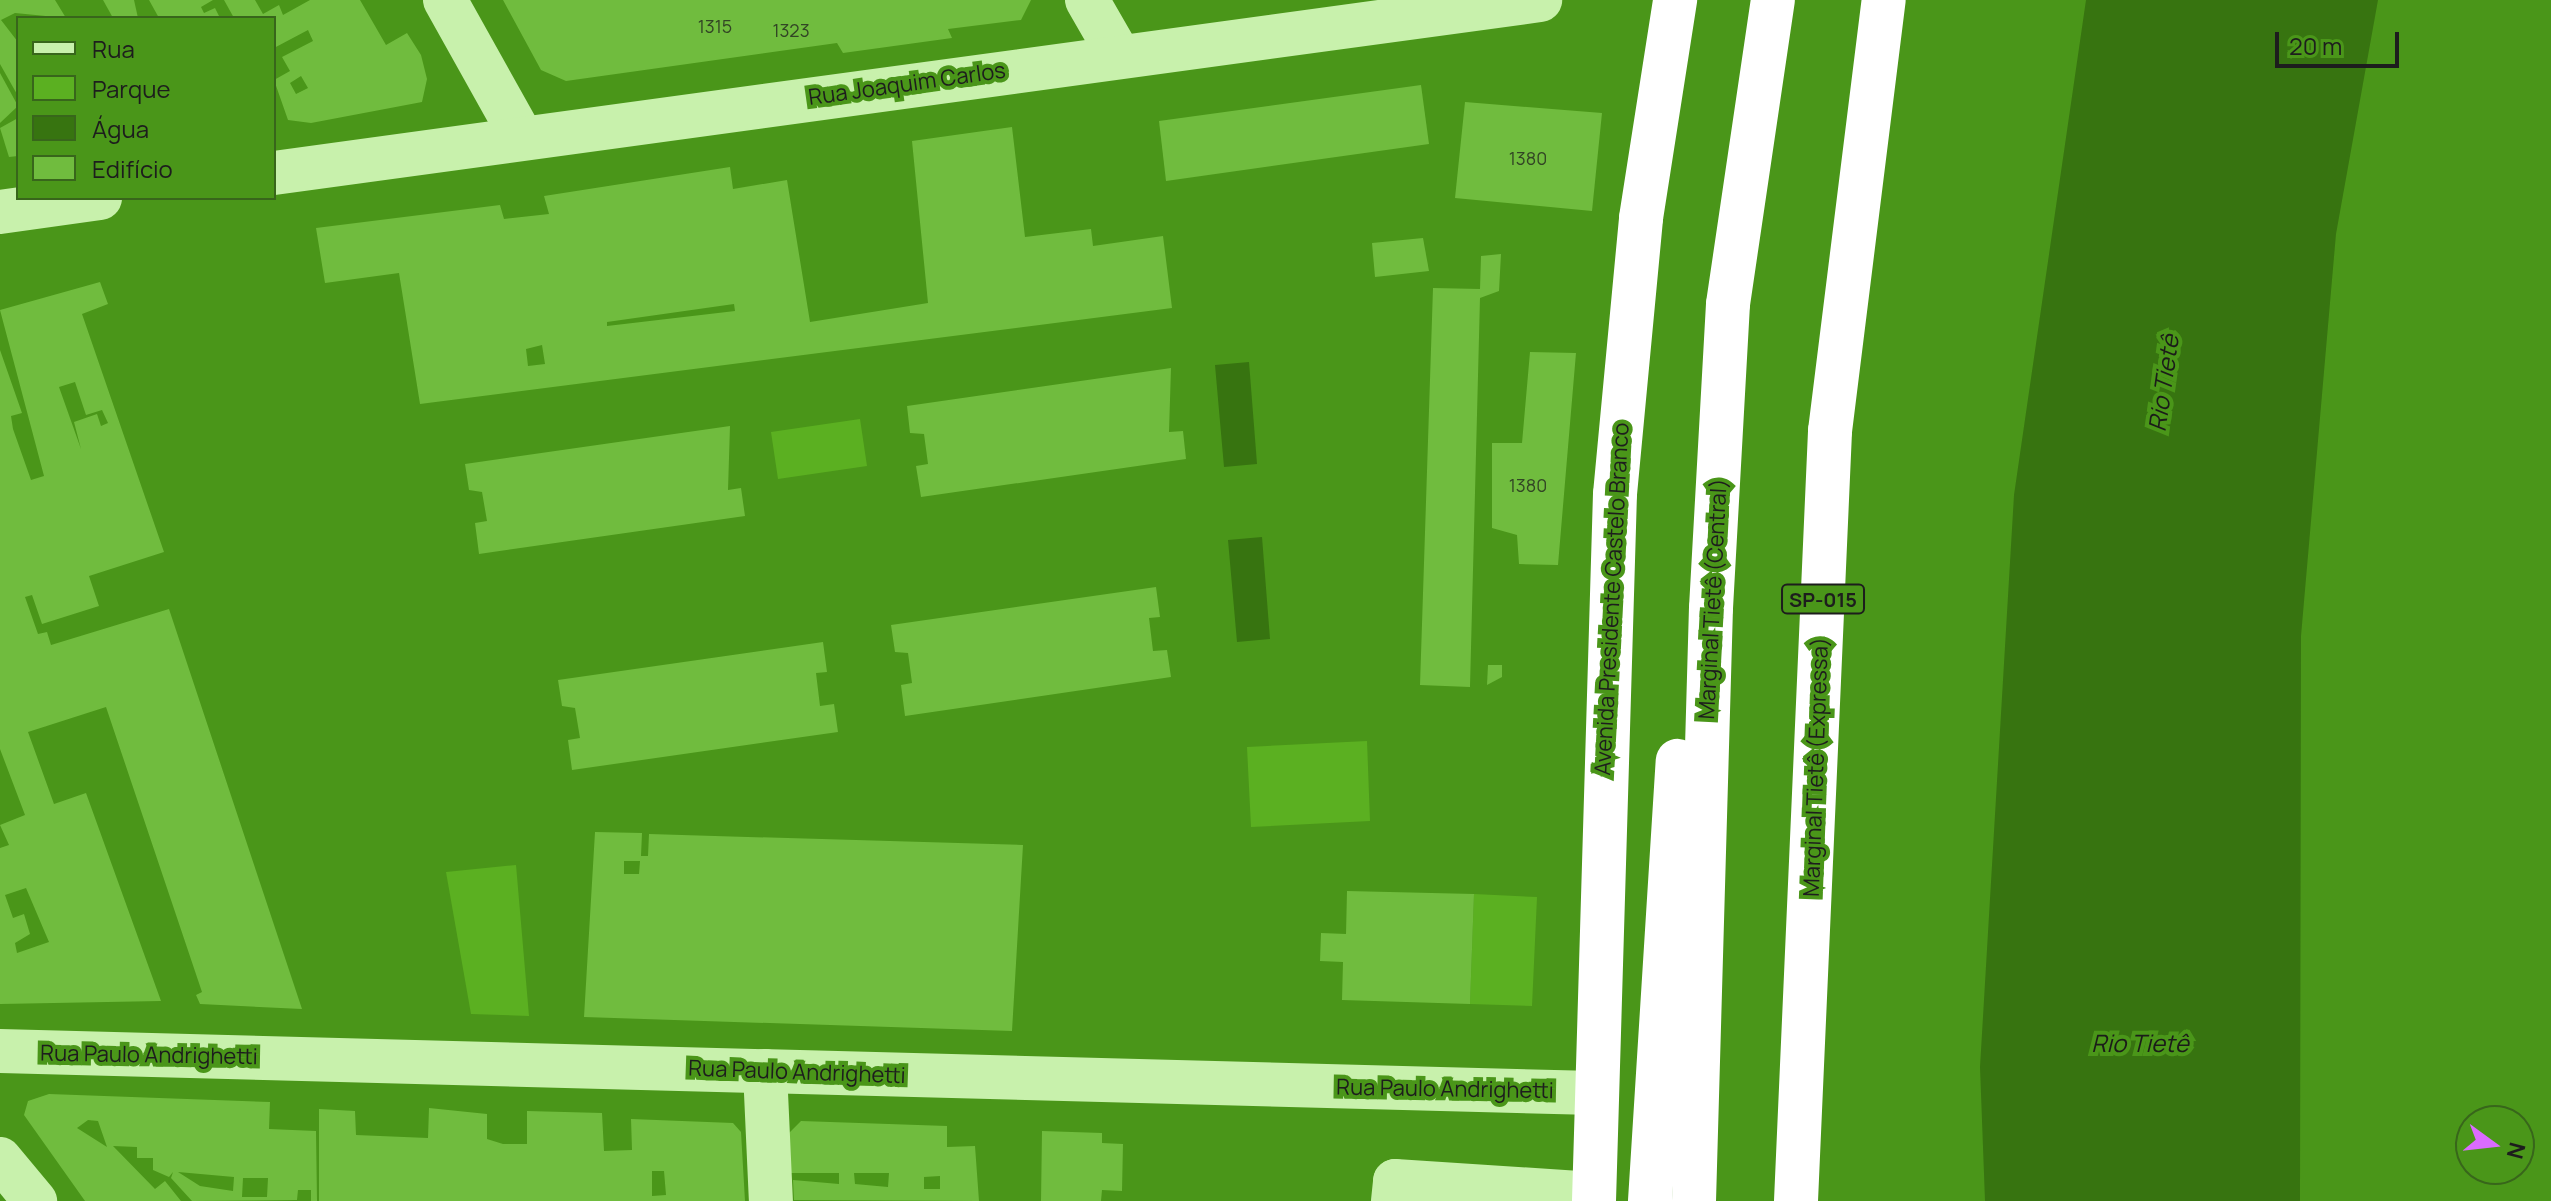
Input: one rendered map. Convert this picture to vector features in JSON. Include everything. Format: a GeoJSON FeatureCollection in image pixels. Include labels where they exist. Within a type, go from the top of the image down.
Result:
{"type":"FeatureCollection","features":[{"type":"Feature","properties":{"kind":"highway","name":"Avenida Presidente Castelo Branco"},"geometry":{"type":"LineString","coordinates":[[1594,1198],[1594,1093],[1615,494],[1641,218],[1675,0]]}},
{"type":"Feature","properties":{"kind":"highway","name":"Marginal Tietê (Central)"},"geometry":{"type":"LineString","coordinates":[[1694,1201],[1711,608],[1728,304],[1773,0]]}},
{"type":"Feature","properties":{"kind":"highway","name":"Marginal Tietê (Expressa)"},"geometry":{"type":"LineString","coordinates":[[1796,1201],[1830,431],[1884,0]]}},
{"type":"Feature","properties":{"kind":"highway"},"geometry":{"type":"LineString","coordinates":[[1650,1201],[1683,684],[1711,608]]}},
{"type":"Feature","properties":{"kind":"street"},"geometry":{"type":"LineString","coordinates":[[445,0],[522,138]]}},
{"type":"Feature","properties":{"kind":"street"},"geometry":{"type":"LineString","coordinates":[[1087,0],[1118,54]]}},
{"type":"Feature","properties":{"kind":"street","name":"Rua Joaquim Carlos"},"geometry":{"type":"LineString","coordinates":[[276,173],[1118,54],[1375,28],[1540,0]]}},
{"type":"Feature","properties":{"kind":"street"},"geometry":{"type":"LineString","coordinates":[[0,212],[86,200]]}},
{"type":"Feature","properties":{"kind":"street","name":"Rua Paulo Andrighetti"},"geometry":{"type":"LineString","coordinates":[[0,1051],[1594,1093]]}},
{"type":"Feature","properties":{"kind":"street"},"geometry":{"type":"LineString","coordinates":[[765,1071],[771,1201]]}},
{"type":"Feature","properties":{"kind":"street"},"geometry":{"type":"LineString","coordinates":[[0,1159],[35,1201]]}},
{"type":"Feature","properties":{"kind":"street"},"geometry":{"type":"LineString","coordinates":[[1393,1201],[1395,1181],[1481,1194],[1594,1198]]}},
{"type":"Feature","properties":{"kind":"green space"},"geometry":{"type":"Polygon","coordinates":[[[860,419],[867,466],[778,479],[771,432],[860,419]]]}},
{"type":"Feature","properties":{"kind":"green space"},"geometry":{"type":"Polygon","coordinates":[[[1367,741],[1370,821],[1251,827],[1247,747],[1367,741]]]}},
{"type":"Feature","properties":{"kind":"green space"},"geometry":{"type":"Polygon","coordinates":[[[516,865],[529,1016],[471,1014],[446,872],[516,865]]]}},
{"type":"Feature","properties":{"kind":"green space"},"geometry":{"type":"Polygon","coordinates":[[[1474,894],[1537,897],[1532,1006],[1470,1004],[1474,894]]]}},
{"type":"Feature","properties":{"kind":"water","name":"Rio Tietê"},"geometry":{"type":"Polygon","coordinates":[[[2086,0],[2378,0],[2336,234],[2301,636],[2300,1201],[1985,1201],[1980,1067],[2014,495],[2086,0]]]}},
{"type":"Feature","properties":{"kind":"water"},"geometry":{"type":"Polygon","coordinates":[[[1249,362],[1257,464],[1224,467],[1215,365],[1249,362]]]}},
{"type":"Feature","properties":{"kind":"water"},"geometry":{"type":"Polygon","coordinates":[[[1262,537],[1270,639],[1237,642],[1228,540],[1262,537]]]}},
{"type":"Feature","properties":{"kind":"building"},"geometry":{"type":"Polygon","coordinates":[[[0,0],[55,0],[65,16],[15,13],[1,20],[16,39],[16,92],[0,64],[0,0]]]}},
{"type":"Feature","properties":{"kind":"building"},"geometry":{"type":"Polygon","coordinates":[[[103,0],[134,0],[138,16],[112,16],[103,0]]]}},
{"type":"Feature","properties":{"kind":"building"},"geometry":{"type":"Polygon","coordinates":[[[149,0],[213,0],[201,7],[204,13],[215,8],[219,16],[158,16],[149,0]]]}},
{"type":"Feature","properties":{"kind":"building"},"geometry":{"type":"Polygon","coordinates":[[[224,0],[255,0],[263,14],[279,5],[283,15],[310,0],[360,0],[386,45],[407,33],[421,55],[427,79],[422,102],[311,123],[288,120],[276,79],[290,71],[282,57],[313,41],[308,30],[276,47],[276,16],[233,16],[224,0]],[[301,76],[290,83],[296,94],[308,88],[301,76]]]}},
{"type":"Feature","properties":{"kind":"building"},"geometry":{"type":"Polygon","coordinates":[[[503,0],[1031,0],[1021,20],[948,29],[952,38],[843,53],[837,43],[566,81],[541,70],[503,0]]]}},
{"type":"Feature","properties":{"kind":"building"},"geometry":{"type":"Polygon","coordinates":[[[0,73],[16,108],[0,123],[0,73]]]}},
{"type":"Feature","properties":{"kind":"building"},"geometry":{"type":"Polygon","coordinates":[[[1421,85],[1429,144],[1166,181],[1159,121],[1421,85]]]}},
{"type":"Feature","properties":{"kind":"building"},"geometry":{"type":"Polygon","coordinates":[[[1465,102],[1602,113],[1592,211],[1455,198],[1465,102]]]}},
{"type":"Feature","properties":{"kind":"building"},"geometry":{"type":"Polygon","coordinates":[[[16,119],[16,156],[9,157],[0,128],[16,119]]]}},
{"type":"Feature","properties":{"kind":"building"},"geometry":{"type":"Polygon","coordinates":[[[1012,127],[1025,237],[1091,229],[1093,246],[1163,236],[1172,308],[420,404],[399,273],[325,283],[316,228],[500,205],[504,219],[549,214],[544,196],[730,167],[733,189],[787,180],[810,322],[928,303],[912,141],[1012,127]],[[734,304],[607,322],[607,326],[735,311],[734,304]],[[542,345],[526,349],[528,366],[545,364],[542,345]]]}},
{"type":"Feature","properties":{"kind":"building"},"geometry":{"type":"Polygon","coordinates":[[[1423,238],[1429,271],[1375,277],[1372,243],[1423,238]]]}},
{"type":"Feature","properties":{"kind":"building"},"geometry":{"type":"Polygon","coordinates":[[[1501,254],[1499,291],[1480,298],[1470,687],[1420,685],[1433,288],[1480,289],[1481,256],[1501,254]]]}},
{"type":"Feature","properties":{"kind":"building"},"geometry":{"type":"Polygon","coordinates":[[[100,282],[108,304],[82,314],[164,552],[89,576],[99,606],[42,624],[32,595],[25,597],[38,634],[47,632],[51,645],[169,609],[302,1009],[200,1004],[196,995],[202,992],[106,707],[28,732],[54,804],[86,793],[161,1001],[0,1004],[0,848],[9,845],[0,825],[25,815],[0,749],[0,350],[22,413],[11,416],[13,429],[31,480],[44,476],[0,310],[100,282]],[[75,382],[59,387],[81,449],[74,422],[97,414],[101,426],[108,423],[102,410],[86,415],[75,382]],[[26,888],[5,895],[13,918],[24,914],[30,934],[15,943],[17,953],[49,942],[26,888]]]}},
{"type":"Feature","properties":{"kind":"building"},"geometry":{"type":"Polygon","coordinates":[[[1530,352],[1576,353],[1558,565],[1519,564],[1517,535],[1492,528],[1492,443],[1522,443],[1530,352]]]}},
{"type":"Feature","properties":{"kind":"building"},"geometry":{"type":"Polygon","coordinates":[[[1171,368],[1169,432],[1183,431],[1186,459],[921,497],[916,466],[928,464],[924,434],[910,433],[907,406],[1171,368]]]}},
{"type":"Feature","properties":{"kind":"building"},"geometry":{"type":"Polygon","coordinates":[[[730,426],[728,490],[741,488],[745,516],[479,554],[475,523],[487,521],[482,492],[469,490],[465,464],[730,426]]]}},
{"type":"Feature","properties":{"kind":"building"},"geometry":{"type":"Polygon","coordinates":[[[1156,587],[1160,617],[1149,618],[1153,651],[1167,650],[1171,677],[905,716],[901,685],[912,683],[908,653],[895,652],[891,625],[1156,587]]]}},
{"type":"Feature","properties":{"kind":"building"},"geometry":{"type":"Polygon","coordinates":[[[823,642],[827,672],[816,673],[820,706],[834,704],[838,732],[572,770],[568,740],[580,738],[575,708],[562,706],[558,680],[823,642]]]}},
{"type":"Feature","properties":{"kind":"building"},"geometry":{"type":"Polygon","coordinates":[[[1488,665],[1502,665],[1502,677],[1487,685],[1488,665]]]}},
{"type":"Feature","properties":{"kind":"building"},"geometry":{"type":"Polygon","coordinates":[[[595,832],[642,833],[641,856],[648,856],[649,834],[1023,845],[1012,1031],[584,1017],[595,832]],[[624,861],[624,874],[639,874],[640,861],[624,861]]]}},
{"type":"Feature","properties":{"kind":"building"},"geometry":{"type":"Polygon","coordinates":[[[1347,891],[1474,894],[1470,1004],[1342,1000],[1343,962],[1320,961],[1321,933],[1346,934],[1347,891]]]}},
{"type":"Feature","properties":{"kind":"building"},"geometry":{"type":"Polygon","coordinates":[[[49,1094],[270,1102],[269,1129],[316,1131],[317,1201],[311,1201],[311,1190],[298,1190],[297,1200],[192,1201],[171,1178],[173,1172],[169,1177],[153,1170],[153,1158],[137,1158],[137,1147],[113,1146],[155,1189],[165,1181],[181,1201],[85,1201],[24,1115],[28,1101],[49,1094]],[[88,1120],[77,1128],[107,1147],[98,1121],[88,1120]],[[178,1172],[200,1186],[233,1191],[234,1177],[178,1172]],[[243,1178],[242,1197],[267,1197],[268,1178],[243,1178]]]}},
{"type":"Feature","properties":{"kind":"building"},"geometry":{"type":"Polygon","coordinates":[[[429,1108],[487,1114],[487,1139],[503,1144],[527,1144],[527,1111],[602,1113],[604,1151],[632,1150],[631,1119],[733,1123],[741,1132],[745,1201],[319,1201],[319,1109],[355,1111],[356,1135],[428,1138],[429,1108]],[[652,1171],[652,1196],[666,1195],[664,1171],[652,1171]]]}},
{"type":"Feature","properties":{"kind":"building"},"geometry":{"type":"Polygon","coordinates":[[[801,1121],[947,1126],[947,1147],[975,1146],[979,1201],[794,1200],[793,1180],[839,1184],[839,1173],[789,1173],[788,1134],[801,1121]],[[854,1173],[855,1184],[888,1187],[889,1173],[854,1173]],[[940,1176],[924,1177],[924,1189],[940,1189],[940,1176]]]}},
{"type":"Feature","properties":{"kind":"building"},"geometry":{"type":"Polygon","coordinates":[[[1042,1131],[1102,1133],[1102,1143],[1123,1144],[1122,1191],[1102,1190],[1101,1201],[1041,1201],[1042,1131]]]}}]}
